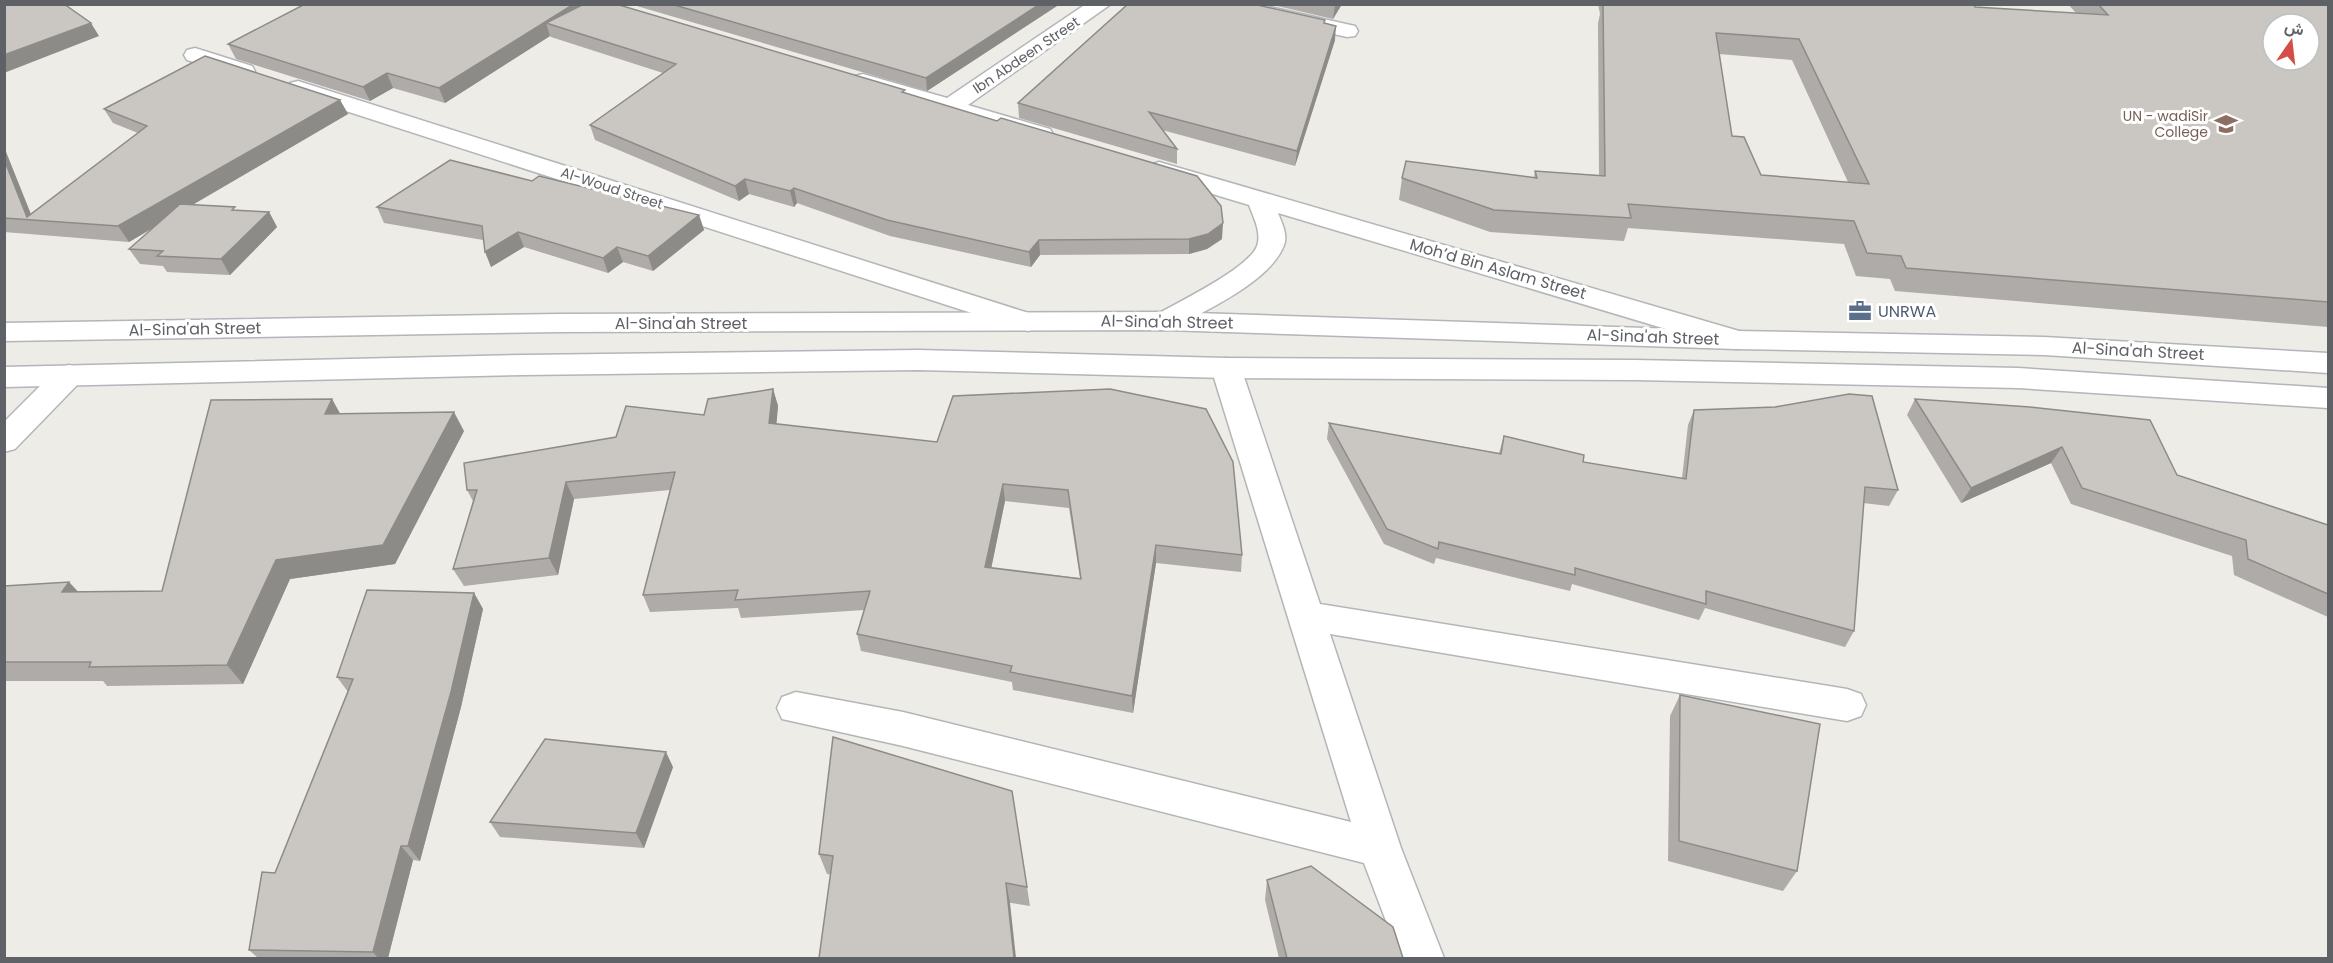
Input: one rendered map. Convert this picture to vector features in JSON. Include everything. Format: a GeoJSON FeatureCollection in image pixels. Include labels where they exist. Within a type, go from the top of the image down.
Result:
{"type":"FeatureCollection","features":[{"type":"Feature","properties":{"kind":"street","name":"Ibn Abdeen Street"},"geometry":{"type":"LineString","coordinates":[[951,106],[1101,4]]}},
{"type":"Feature","properties":{"kind":"street"},"geometry":{"type":"LineString","coordinates":[[1225,4],[1347,31]]}},
{"type":"Feature","properties":{"kind":"street","name":"Al-Woud Street"},"geometry":{"type":"LineString","coordinates":[[195,55],[1028,322]]}},
{"type":"Feature","properties":{"kind":"street"},"geometry":{"type":"LineString","coordinates":[[838,74],[1066,141]]}},
{"type":"Feature","properties":{"kind":"street","name":"Moh’d Bin Aslam Street"},"geometry":{"type":"LineString","coordinates":[[1134,162],[1736,340]]}},
{"type":"Feature","properties":{"kind":"street"},"geometry":{"type":"LineString","coordinates":[[1166,321],[1224,287],[1254,267],[1265,256],[1272,244],[1271,231],[1260,200]]}},
{"type":"Feature","properties":{"kind":"street","name":"Al-Sina'ah Street"},"geometry":{"type":"LineString","coordinates":[[4,332],[571,323],[1166,321],[1736,340],[2044,346],[2328,363]]}},
{"type":"Feature","properties":{"kind":"street","name":"Al-Sina'ah Street"},"geometry":{"type":"LineString","coordinates":[[4,377],[918,360],[1226,368],[1635,370],[2018,378],[2328,398]]}},
{"type":"Feature","properties":{"kind":"street"},"geometry":{"type":"LineString","coordinates":[[1226,368],[1380,848],[1422,958]]}},
{"type":"Feature","properties":{"kind":"street"},"geometry":{"type":"LineString","coordinates":[[4,441],[69,375]]}},
{"type":"Feature","properties":{"kind":"street"},"geometry":{"type":"LineString","coordinates":[[1307,616],[1847,705]]}},
{"type":"Feature","properties":{"kind":"street"},"geometry":{"type":"LineString","coordinates":[[796,708],[903,729],[1380,848]]}},
{"type":"Feature","properties":{"kind":"building"},"geometry":{"type":"Polygon","coordinates":[[[4,4],[64,4],[91,23],[4,55],[4,4]]]}},
{"type":"Feature","properties":{"kind":"building"},"geometry":{"type":"Polygon","coordinates":[[[305,4],[574,4],[439,88],[387,73],[363,87],[228,44],[305,4]]]}},
{"type":"Feature","properties":{"kind":"building"},"geometry":{"type":"Polygon","coordinates":[[[584,4],[616,4],[905,90],[902,92],[997,121],[1001,118],[1197,176],[1221,206],[1223,223],[1208,234],[1189,239],[1039,240],[1029,252],[887,220],[794,188],[790,191],[745,179],[735,186],[590,125],[676,64],[546,23],[584,4]]]}},
{"type":"Feature","properties":{"kind":"building"},"geometry":{"type":"Polygon","coordinates":[[[671,4],[1040,4],[926,78],[671,4]]]}},
{"type":"Feature","properties":{"kind":"building"},"geometry":{"type":"Polygon","coordinates":[[[1128,4],[1253,4],[1325,20],[1324,23],[1336,26],[1297,151],[1149,112],[1177,149],[1018,103],[1128,4]]]}},
{"type":"Feature","properties":{"kind":"building"},"geometry":{"type":"Polygon","coordinates":[[[1603,4],[1974,4],[1975,7],[2108,15],[2098,4],[2328,4],[2328,302],[1906,268],[1901,256],[1867,253],[1854,221],[1628,204],[1631,218],[1494,210],[1402,178],[1406,161],[1537,178],[1535,171],[1605,176],[1603,4]],[[1716,33],[1732,136],[1744,137],[1761,175],[1869,184],[1799,39],[1716,33]]]}},
{"type":"Feature","properties":{"kind":"building"},"geometry":{"type":"Polygon","coordinates":[[[205,56],[340,100],[118,226],[4,218],[4,159],[27,217],[147,126],[104,109],[205,56]]]}},
{"type":"Feature","properties":{"kind":"building"},"geometry":{"type":"Polygon","coordinates":[[[450,160],[532,181],[539,176],[699,215],[648,256],[617,247],[603,258],[518,232],[485,252],[482,226],[377,207],[450,160]]]}},
{"type":"Feature","properties":{"kind":"building"},"geometry":{"type":"Polygon","coordinates":[[[180,204],[235,207],[232,210],[269,212],[221,259],[157,256],[163,251],[129,249],[180,204]]]}},
{"type":"Feature","properties":{"kind":"building"},"geometry":{"type":"Polygon","coordinates":[[[773,389],[769,423],[937,442],[953,396],[1110,389],[1206,409],[1233,462],[1242,555],[1156,545],[1132,696],[1010,672],[1012,666],[857,634],[870,591],[735,600],[738,590],[643,595],[675,472],[566,482],[549,558],[453,569],[477,490],[467,490],[464,463],[616,437],[626,406],[704,415],[708,399],[773,389]],[[1003,484],[985,567],[1081,579],[1068,490],[1003,484]]]}},
{"type":"Feature","properties":{"kind":"building"},"geometry":{"type":"Polygon","coordinates":[[[1849,394],[1872,396],[1898,490],[1865,487],[1854,631],[1706,591],[1706,604],[1575,568],[1575,575],[1439,542],[1438,549],[1387,529],[1329,423],[1501,454],[1504,436],[1584,455],[1583,462],[1686,479],[1694,410],[1775,407],[1849,394]]]}},
{"type":"Feature","properties":{"kind":"building"},"geometry":{"type":"Polygon","coordinates":[[[332,399],[325,414],[454,412],[383,545],[276,560],[227,665],[89,667],[91,662],[4,662],[4,586],[69,582],[62,592],[162,591],[211,400],[332,399]]]}},
{"type":"Feature","properties":{"kind":"building"},"geometry":{"type":"Polygon","coordinates":[[[1915,399],[2030,407],[2150,420],[2177,475],[2328,525],[2328,594],[2248,559],[2246,540],[2082,488],[2062,447],[1971,488],[1915,399]]]}},
{"type":"Feature","properties":{"kind":"building"},"geometry":{"type":"Polygon","coordinates":[[[367,590],[474,593],[451,692],[408,846],[401,846],[373,952],[249,950],[262,872],[275,873],[353,679],[337,677],[367,590]]]}},
{"type":"Feature","properties":{"kind":"building"},"geometry":{"type":"Polygon","coordinates":[[[1680,695],[1820,724],[1797,871],[1679,841],[1680,695]]]}},
{"type":"Feature","properties":{"kind":"building"},"geometry":{"type":"Polygon","coordinates":[[[833,737],[1012,791],[1027,887],[1006,883],[1014,958],[819,958],[833,856],[819,854],[833,737]]]}},
{"type":"Feature","properties":{"kind":"building"},"geometry":{"type":"Polygon","coordinates":[[[545,739],[666,752],[636,833],[490,822],[545,739]]]}},
{"type":"Feature","properties":{"kind":"building"},"geometry":{"type":"Polygon","coordinates":[[[1311,866],[1393,927],[1403,958],[1287,958],[1267,880],[1311,866]]]}},
{"type":"Feature","properties":{"kind":"place","name":"UN - wadiSir College"},"geometry":{"type":"Point","coordinates":[2226,124]}},
{"type":"Feature","properties":{"kind":"place","name":"UNRWA"},"geometry":{"type":"Point","coordinates":[1860,311]}}]}
